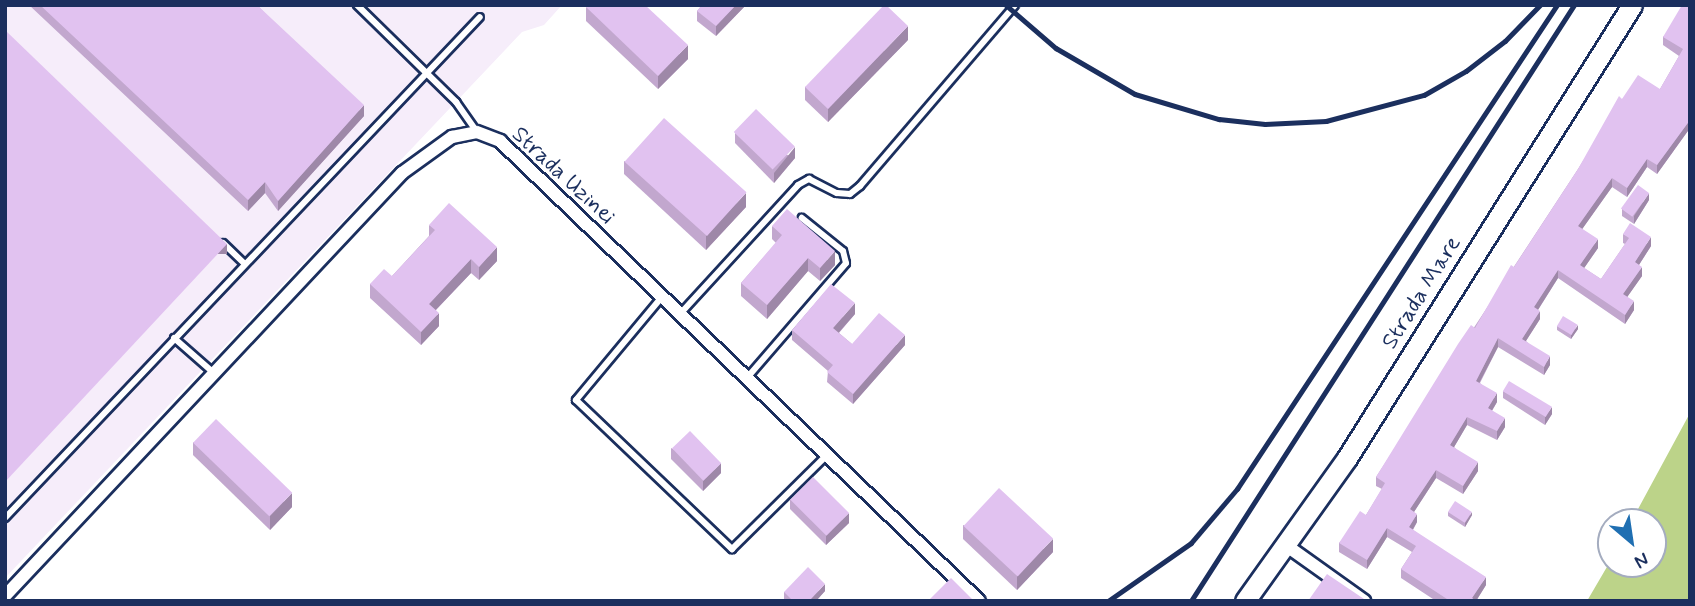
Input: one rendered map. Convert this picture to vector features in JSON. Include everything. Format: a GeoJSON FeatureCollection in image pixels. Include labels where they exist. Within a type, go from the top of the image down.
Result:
{"type":"FeatureCollection","features":[{"type":"Feature","properties":{"kind":"main road","name":"Strada Mare"},"geometry":{"type":"LineString","coordinates":[[1245,601],[1287,546],[1347,458],[1632,5]]}},
{"type":"Feature","properties":{"kind":"street","name":"Strada Uzinei"},"geometry":{"type":"LineString","coordinates":[[5,596],[402,173],[452,137],[477,132],[500,141],[825,457],[979,601]]}},
{"type":"Feature","properties":{"kind":"street"},"geometry":{"type":"LineString","coordinates":[[1287,546],[1364,601]]}},
{"type":"Feature","properties":{"kind":"lane"},"geometry":{"type":"LineString","coordinates":[[357,5],[429,73],[477,132]]}},
{"type":"Feature","properties":{"kind":"lane"},"geometry":{"type":"LineString","coordinates":[[679,316],[798,185],[809,179],[837,193],[850,194],[860,186],[1015,5]]}},
{"type":"Feature","properties":{"kind":"lane"},"geometry":{"type":"LineString","coordinates":[[5,518],[243,262],[429,73],[480,16]]}},
{"type":"Feature","properties":{"kind":"lane"},"geometry":{"type":"LineString","coordinates":[[745,380],[846,263],[843,251],[803,218]]}},
{"type":"Feature","properties":{"kind":"lane"},"geometry":{"type":"LineString","coordinates":[[220,241],[243,262]]}},
{"type":"Feature","properties":{"kind":"lane"},"geometry":{"type":"LineString","coordinates":[[661,298],[576,400],[732,549],[825,457]]}},
{"type":"Feature","properties":{"kind":"lane"},"geometry":{"type":"LineString","coordinates":[[174,338],[214,373]]}},
{"type":"Feature","properties":{"kind":"shaded area"},"geometry":{"type":"Polygon","coordinates":[[[5,5],[562,5],[544,25],[522,32],[5,578],[5,5]]]}},
{"type":"Feature","properties":{"kind":"green space"},"geometry":{"type":"Polygon","coordinates":[[[1690,413],[1690,601],[1587,601],[1600,578],[1667,578],[1667,508],[1639,508],[1690,413]]]}},
{"type":"Feature","properties":{"kind":"building"},"geometry":{"type":"Polygon","coordinates":[[[40,5],[257,5],[364,105],[278,201],[265,182],[248,200],[40,5]]]}},
{"type":"Feature","properties":{"kind":"building"},"geometry":{"type":"Polygon","coordinates":[[[645,5],[688,45],[658,76],[586,7],[645,5]]]}},
{"type":"Feature","properties":{"kind":"building"},"geometry":{"type":"Polygon","coordinates":[[[702,5],[736,5],[716,26],[697,11],[702,5]]]}},
{"type":"Feature","properties":{"kind":"building"},"geometry":{"type":"Polygon","coordinates":[[[884,5],[908,26],[828,109],[805,87],[884,5]]]}},
{"type":"Feature","properties":{"kind":"building"},"geometry":{"type":"Polygon","coordinates":[[[1682,5],[1690,5],[1690,120],[1657,165],[1647,159],[1627,188],[1612,178],[1578,226],[1598,239],[1580,265],[1601,279],[1629,238],[1623,234],[1630,223],[1651,237],[1635,262],[1642,267],[1623,294],[1634,301],[1625,315],[1558,270],[1534,307],[1540,311],[1522,339],[1550,356],[1544,367],[1498,338],[1476,381],[1497,393],[1488,408],[1505,418],[1497,431],[1467,417],[1450,445],[1478,462],[1463,486],[1436,470],[1410,509],[1417,514],[1409,527],[1486,577],[1472,598],[1476,601],[1450,601],[1401,569],[1416,546],[1387,528],[1367,560],[1339,543],[1360,511],[1366,515],[1385,483],[1376,477],[1458,344],[1471,325],[1475,328],[1511,265],[1514,267],[1578,169],[1619,96],[1622,99],[1638,75],[1660,89],[1683,49],[1663,37],[1682,5]]]}},
{"type":"Feature","properties":{"kind":"building"},"geometry":{"type":"Polygon","coordinates":[[[5,30],[227,244],[5,482],[5,30]]]}},
{"type":"Feature","properties":{"kind":"building"},"geometry":{"type":"Polygon","coordinates":[[[756,109],[795,147],[773,170],[734,132],[756,109]]]}},
{"type":"Feature","properties":{"kind":"building"},"geometry":{"type":"Polygon","coordinates":[[[664,118],[746,192],[707,236],[625,162],[664,118]]]}},
{"type":"Feature","properties":{"kind":"building"},"geometry":{"type":"Polygon","coordinates":[[[1638,185],[1649,193],[1632,217],[1621,208],[1638,185]]]}},
{"type":"Feature","properties":{"kind":"building"},"geometry":{"type":"Polygon","coordinates":[[[449,203],[497,247],[479,267],[471,259],[429,304],[439,313],[421,332],[370,284],[384,269],[392,276],[435,230],[429,225],[449,203]]]}},
{"type":"Feature","properties":{"kind":"building"},"geometry":{"type":"Polygon","coordinates":[[[787,209],[835,251],[820,268],[808,258],[767,305],[741,283],[782,235],[772,226],[787,209]]]}},
{"type":"Feature","properties":{"kind":"building"},"geometry":{"type":"Polygon","coordinates":[[[831,284],[855,303],[833,328],[852,344],[879,313],[905,335],[853,394],[827,372],[833,365],[792,330],[831,284]]]}},
{"type":"Feature","properties":{"kind":"building"},"geometry":{"type":"Polygon","coordinates":[[[1563,316],[1578,325],[1571,335],[1557,326],[1563,316]]]}},
{"type":"Feature","properties":{"kind":"building"},"geometry":{"type":"Polygon","coordinates":[[[1509,381],[1552,407],[1546,417],[1503,391],[1509,381]]]}},
{"type":"Feature","properties":{"kind":"building"},"geometry":{"type":"Polygon","coordinates":[[[216,419],[292,493],[269,516],[193,443],[216,419]]]}},
{"type":"Feature","properties":{"kind":"building"},"geometry":{"type":"Polygon","coordinates":[[[690,431],[721,463],[703,481],[672,448],[690,431]]]}},
{"type":"Feature","properties":{"kind":"building"},"geometry":{"type":"Polygon","coordinates":[[[813,477],[849,513],[826,536],[790,500],[813,477]]]}},
{"type":"Feature","properties":{"kind":"building"},"geometry":{"type":"Polygon","coordinates":[[[999,488],[1053,538],[1018,576],[964,526],[999,488]]]}},
{"type":"Feature","properties":{"kind":"building"},"geometry":{"type":"Polygon","coordinates":[[[1455,501],[1472,512],[1465,523],[1448,512],[1455,501]]]}},
{"type":"Feature","properties":{"kind":"building"},"geometry":{"type":"Polygon","coordinates":[[[808,567],[825,584],[809,601],[793,601],[784,592],[808,567]]]}},
{"type":"Feature","properties":{"kind":"building"},"geometry":{"type":"Polygon","coordinates":[[[1327,574],[1367,601],[1308,601],[1327,574]]]}},
{"type":"Feature","properties":{"kind":"building"},"geometry":{"type":"Polygon","coordinates":[[[951,578],[974,601],[929,600],[951,578]]]}},
{"type":"Feature","properties":{"kind":"railway"},"geometry":{"type":"LineString","coordinates":[[1006,5],[1056,48],[1135,94],[1219,119],[1265,124],[1326,121],[1424,95],[1466,71],[1505,41],[1540,5]]}},
{"type":"Feature","properties":{"kind":"railway"},"geometry":{"type":"LineString","coordinates":[[1108,601],[1191,543],[1237,489],[1557,5]]}},
{"type":"Feature","properties":{"kind":"railway"},"geometry":{"type":"LineString","coordinates":[[1191,601],[1574,5]]}}]}
